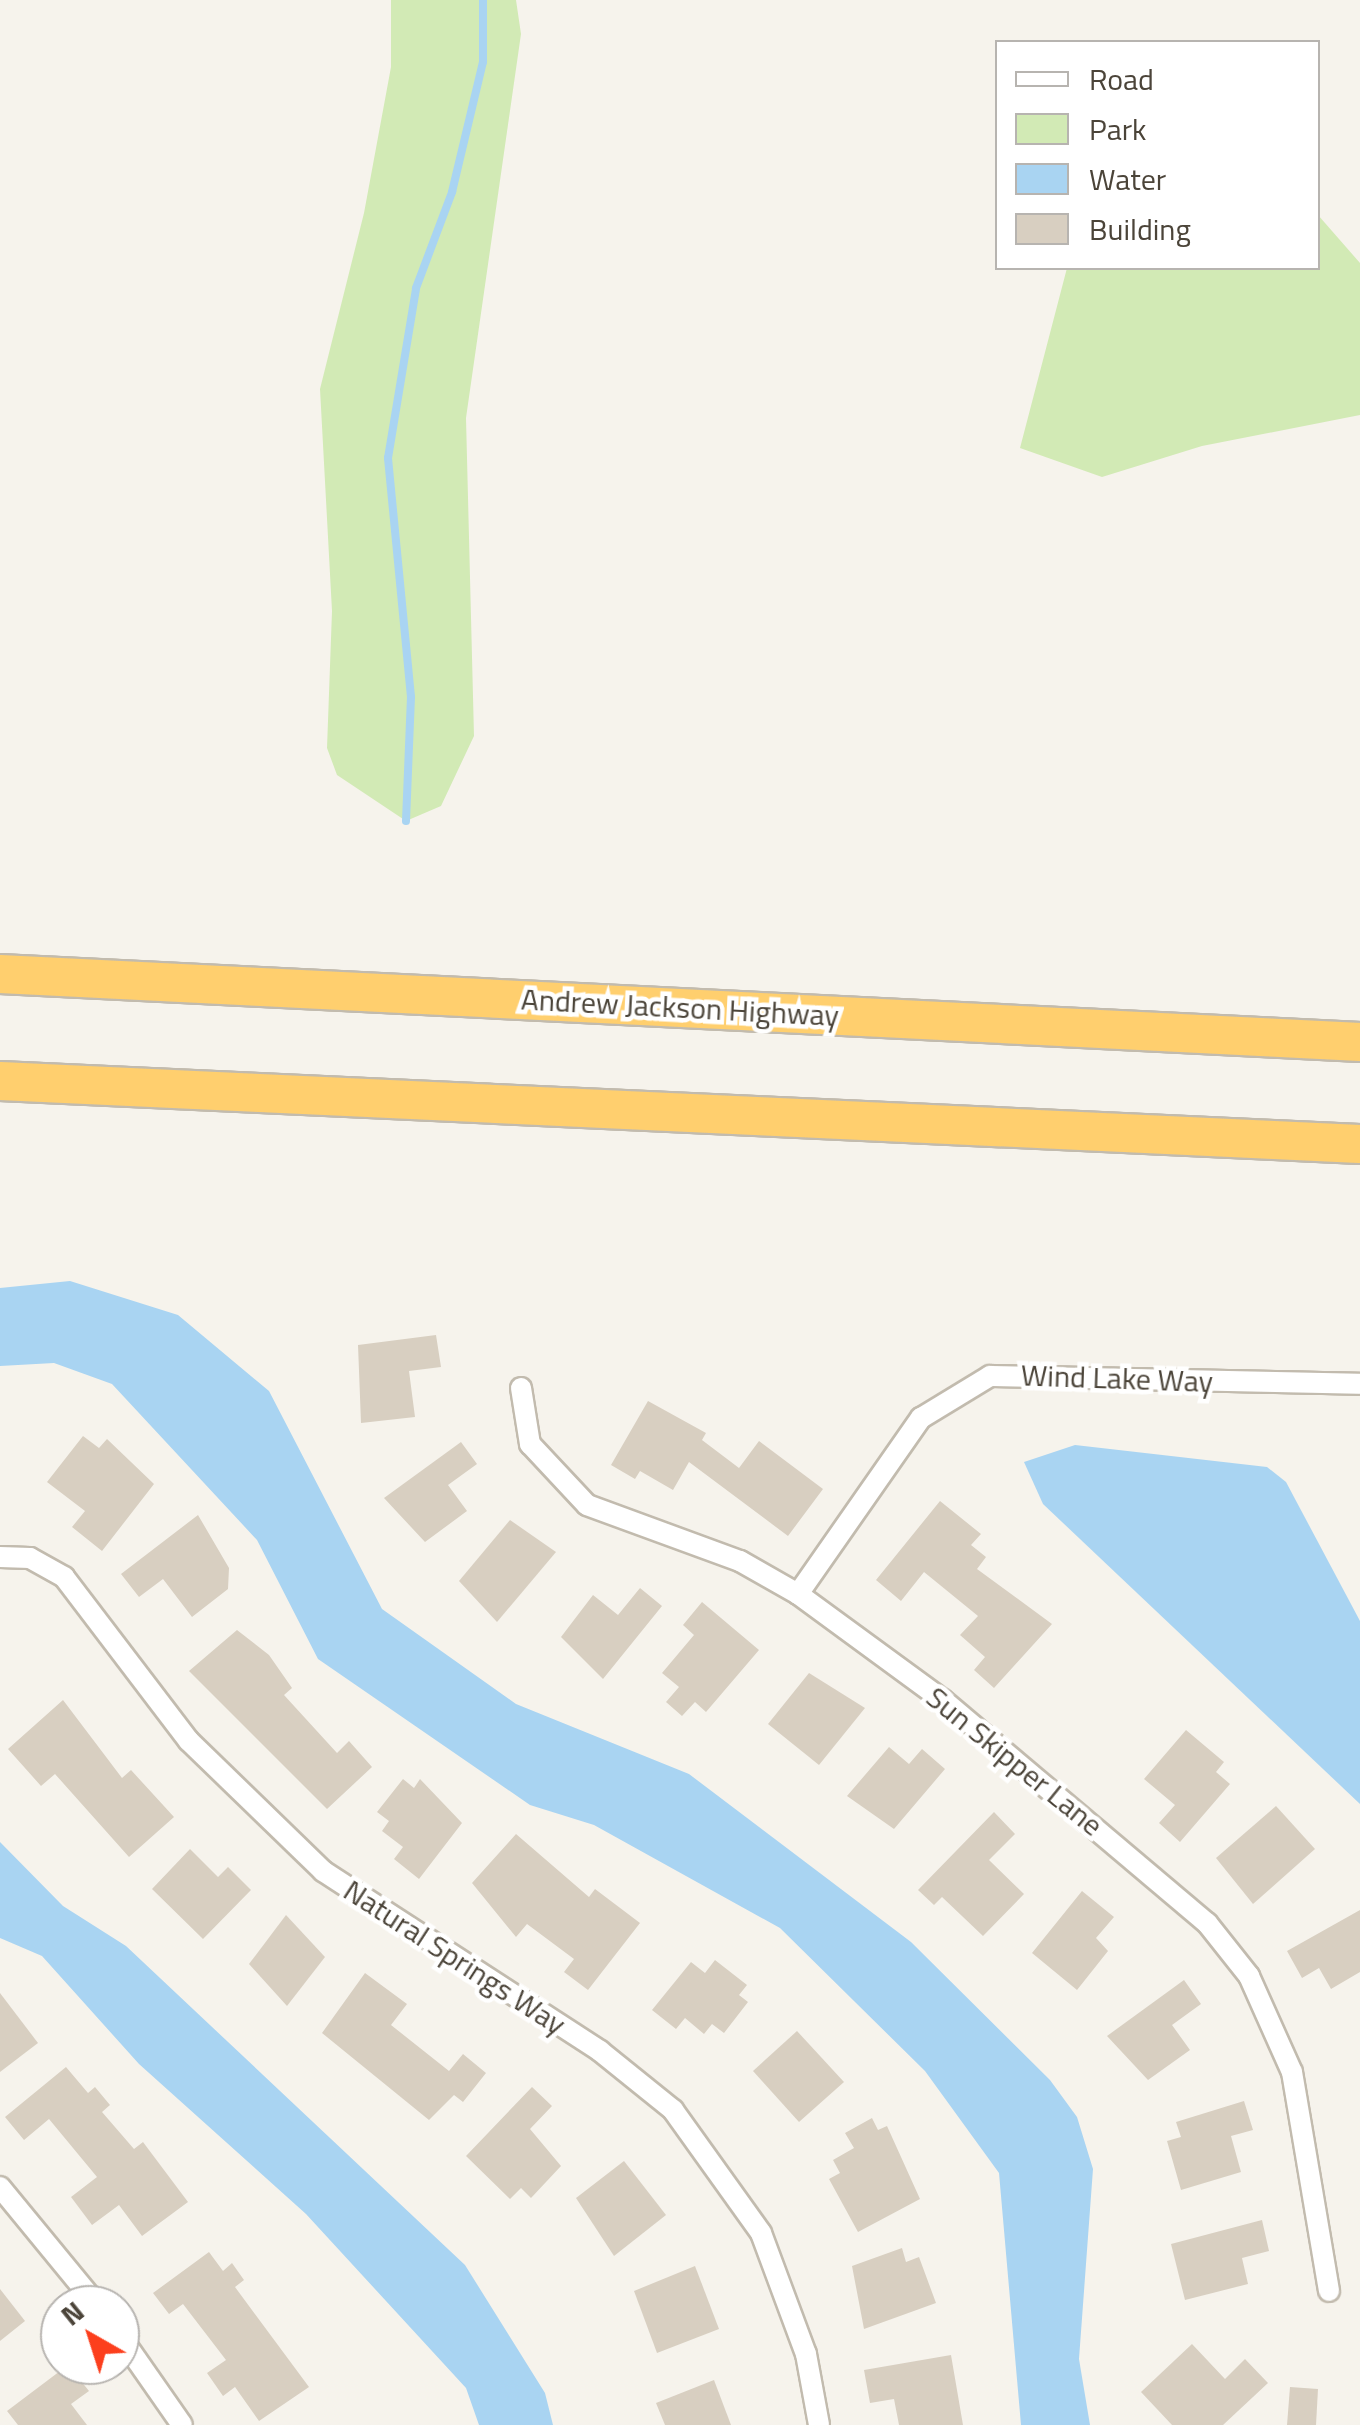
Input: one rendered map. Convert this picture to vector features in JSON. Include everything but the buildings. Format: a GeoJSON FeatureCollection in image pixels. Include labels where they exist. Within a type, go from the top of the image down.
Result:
{"type":"FeatureCollection","features":[{"type":"Feature","properties":{"kind":"highway","name":"Andrew Jackson Highway"},"geometry":{"type":"LineString","coordinates":[[0,974],[1360,1042]]}},
{"type":"Feature","properties":{"kind":"highway"},"geometry":{"type":"LineString","coordinates":[[0,1081],[1360,1144]]}},
{"type":"Feature","properties":{"kind":"street","name":"Wind Lake Way"},"geometry":{"type":"LineString","coordinates":[[798,1594],[920,1418],[990,1376],[1360,1384]]}},
{"type":"Feature","properties":{"kind":"street","name":"Sun Skipper Lane"},"geometry":{"type":"LineString","coordinates":[[521,1388],[530,1444],[587,1505],[740,1560],[798,1594],[1152,1872],[1227,1947],[1265,2005],[1292,2072],[1329,2291]]}},
{"type":"Feature","properties":{"kind":"street","name":"Natural Springs Way"},"geometry":{"type":"LineString","coordinates":[[0,1557],[30,1558],[64,1577],[189,1741],[323,1871],[600,2051],[683,2120],[761,2233],[806,2354],[819,2425]]}},
{"type":"Feature","properties":{"kind":"street"},"geometry":{"type":"LineString","coordinates":[[0,2186],[82,2285]]}},
{"type":"Feature","properties":{"kind":"street"},"geometry":{"type":"LineString","coordinates":[[140,2365],[182,2425]]}},
{"type":"Feature","properties":{"kind":"green space"},"geometry":{"type":"Polygon","coordinates":[[[391,0],[516,0],[521,34],[466,418],[474,736],[441,806],[406,821],[337,775],[327,748],[332,611],[320,389],[364,213],[391,67],[391,0]]]}},
{"type":"Feature","properties":{"kind":"green space"},"geometry":{"type":"Polygon","coordinates":[[[1320,217],[1360,263],[1360,415],[1202,446],[1102,477],[1020,448],[1066,270],[1320,270],[1320,217]]]}},
{"type":"Feature","properties":{"kind":"water"},"geometry":{"type":"Polygon","coordinates":[[[70,1281],[178,1315],[269,1391],[382,1609],[516,1704],[689,1774],[911,1942],[1050,2080],[1077,2117],[1093,2169],[1079,2359],[1090,2425],[1021,2425],[999,2173],[925,2071],[780,1928],[594,1825],[530,1805],[318,1659],[257,1540],[112,1384],[54,1363],[0,1366],[0,1288],[70,1281]]]}},
{"type":"Feature","properties":{"kind":"water"},"geometry":{"type":"Polygon","coordinates":[[[1075,1445],[1267,1467],[1286,1482],[1360,1621],[1360,1804],[1043,1504],[1024,1462],[1075,1445]]]}},
{"type":"Feature","properties":{"kind":"water"},"geometry":{"type":"Polygon","coordinates":[[[0,1842],[63,1906],[126,1946],[465,2265],[545,2393],[553,2425],[479,2425],[466,2388],[306,2214],[139,2064],[42,1956],[0,1938],[0,1842]]]}},
{"type":"Feature","properties":{"kind":"waterway"},"geometry":{"type":"LineString","coordinates":[[406,821],[411,697],[388,458],[416,288],[452,192],[483,62],[483,0]]}}]}
